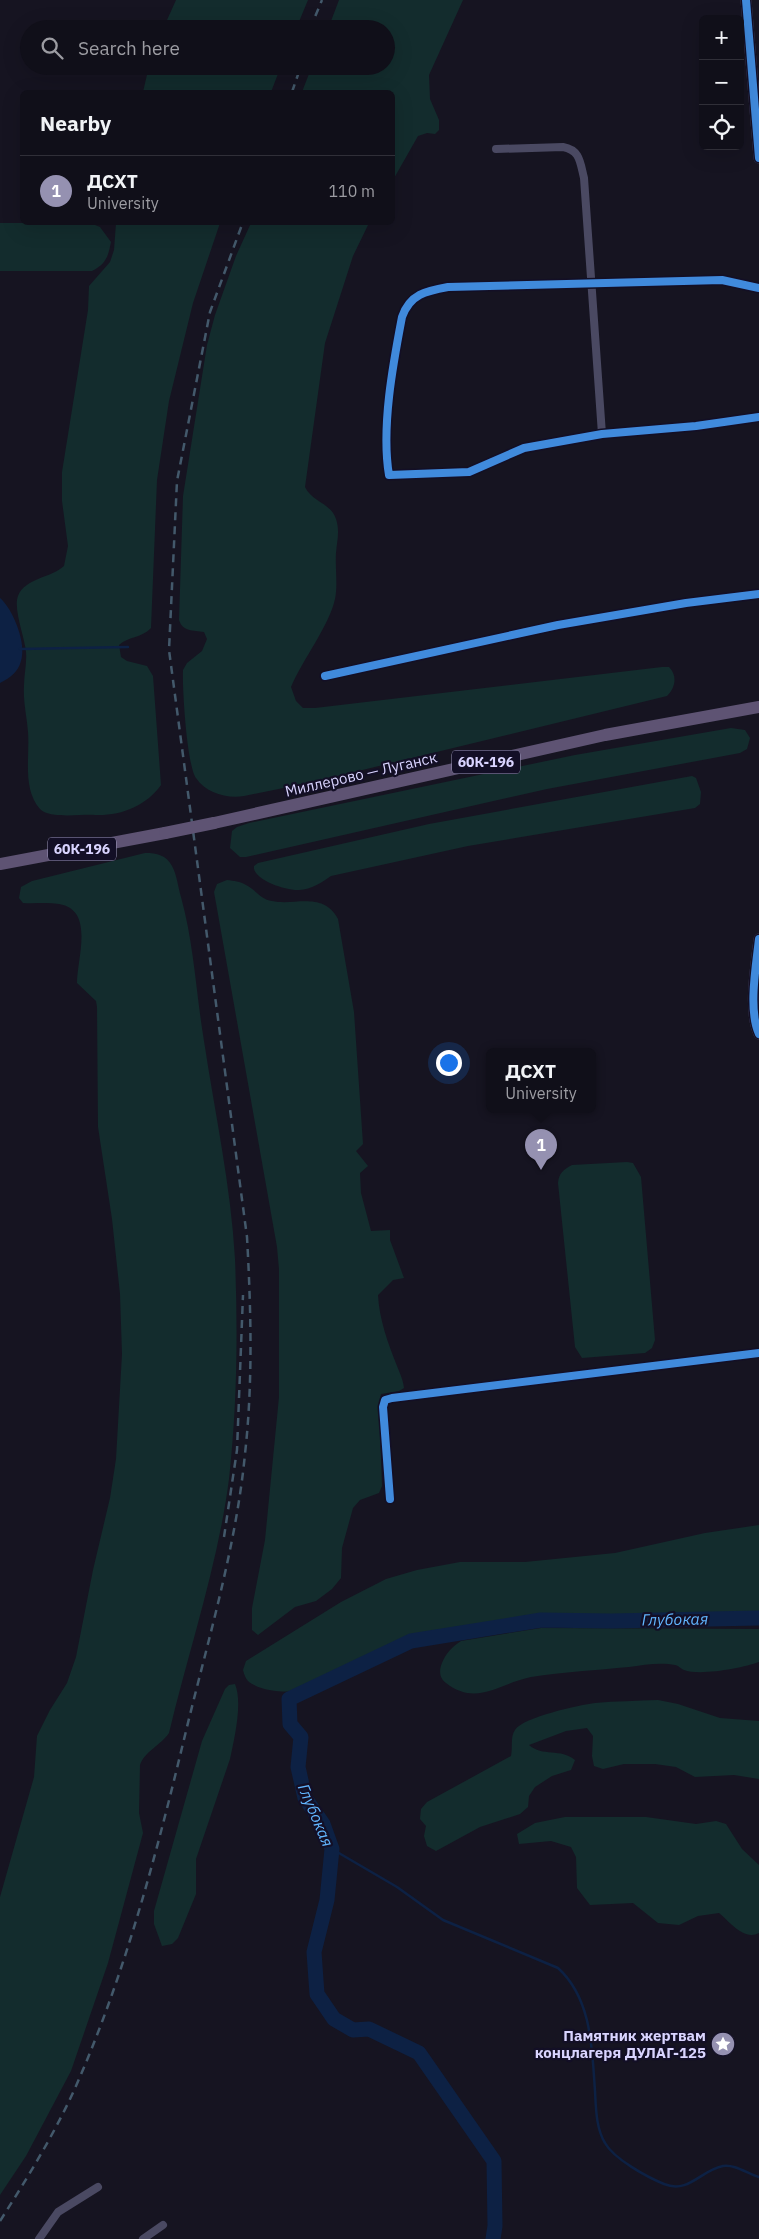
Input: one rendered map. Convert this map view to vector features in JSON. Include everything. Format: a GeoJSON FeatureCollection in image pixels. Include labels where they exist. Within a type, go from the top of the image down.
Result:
{"type":"FeatureCollection","features":[{"type":"Feature","properties":{"kind":"main road","name":"Миллерово — Луганск"},"geometry":{"type":"LineString","coordinates":[[0,864],[214,824],[604,735],[759,707]]}},
{"type":"Feature","properties":{"kind":"street"},"geometry":{"type":"LineString","coordinates":[[746,0],[759,158]]}},
{"type":"Feature","properties":{"kind":"street"},"geometry":{"type":"LineString","coordinates":[[496,149],[563,147],[572,149],[577,153],[584,178],[602,434]]}},
{"type":"Feature","properties":{"kind":"street"},"geometry":{"type":"LineString","coordinates":[[759,288],[722,280],[448,287],[428,291],[411,300],[404,311],[398,336],[385,435],[388,475],[469,472],[524,448],[602,434],[696,426],[759,417]]}},
{"type":"Feature","properties":{"kind":"street"},"geometry":{"type":"LineString","coordinates":[[325,676],[558,625],[686,603],[759,594]]}},
{"type":"Feature","properties":{"kind":"street"},"geometry":{"type":"LineString","coordinates":[[759,939],[755,984],[759,1034]]}},
{"type":"Feature","properties":{"kind":"street"},"geometry":{"type":"LineString","coordinates":[[390,1499],[383,1407],[385,1400],[759,1353]]}},
{"type":"Feature","properties":{"kind":"street"},"geometry":{"type":"LineString","coordinates":[[38,2239],[58,2212],[98,2187]]}},
{"type":"Feature","properties":{"kind":"street"},"geometry":{"type":"LineString","coordinates":[[143,2239],[163,2225]]}},
{"type":"Feature","properties":{"kind":"green space"},"geometry":{"type":"Polygon","coordinates":[[[176,0],[308,0],[300,20],[167,20],[176,0]]]}},
{"type":"Feature","properties":{"kind":"green space"},"geometry":{"type":"Polygon","coordinates":[[[339,0],[463,0],[429,75],[430,99],[439,120],[439,130],[435,134],[427,133],[418,136],[395,176],[395,90],[303,90],[309,75],[395,75],[395,20],[331,20],[339,0]]]}},
{"type":"Feature","properties":{"kind":"green space"},"geometry":{"type":"Polygon","coordinates":[[[147,75],[278,75],[272,90],[143,90],[147,75]]]}},
{"type":"Feature","properties":{"kind":"green space"},"geometry":{"type":"Polygon","coordinates":[[[0,223],[20,223],[20,225],[95,225],[100,227],[111,242],[106,260],[92,271],[0,271],[0,223]]]}},
{"type":"Feature","properties":{"kind":"green space"},"geometry":{"type":"Polygon","coordinates":[[[116,225],[219,225],[193,303],[169,401],[157,480],[151,628],[144,634],[119,645],[121,657],[127,661],[147,666],[153,676],[161,785],[148,799],[140,804],[114,814],[58,815],[44,812],[40,809],[34,801],[29,782],[28,732],[24,692],[26,652],[17,602],[21,590],[26,585],[64,566],[68,546],[62,501],[62,472],[88,310],[89,286],[110,262],[114,250],[116,225]]]}},
{"type":"Feature","properties":{"kind":"green space"},"geometry":{"type":"Polygon","coordinates":[[[250,225],[368,225],[353,256],[325,343],[305,487],[312,496],[330,509],[336,519],[338,532],[336,594],[332,609],[322,631],[291,687],[296,701],[303,708],[315,708],[669,667],[674,674],[674,682],[667,696],[313,782],[244,796],[231,797],[217,794],[200,783],[193,771],[190,758],[184,708],[183,670],[187,663],[202,651],[207,639],[204,632],[186,629],[179,620],[183,496],[207,345],[215,315],[236,256],[250,225]]]}},
{"type":"Feature","properties":{"kind":"green space"},"geometry":{"type":"Polygon","coordinates":[[[731,728],[745,730],[750,738],[747,749],[740,753],[547,789],[246,857],[240,857],[230,848],[232,831],[249,823],[575,755],[731,728]]]}},
{"type":"Feature","properties":{"kind":"green space"},"geometry":{"type":"Polygon","coordinates":[[[692,776],[696,778],[701,792],[700,804],[695,808],[468,846],[331,876],[316,885],[299,890],[271,884],[258,876],[255,871],[254,866],[258,863],[429,824],[692,776]]]}},
{"type":"Feature","properties":{"kind":"green space"},"geometry":{"type":"Polygon","coordinates":[[[145,853],[161,855],[167,859],[175,873],[192,951],[201,1023],[230,1204],[235,1259],[237,1342],[234,1424],[229,1479],[218,1543],[169,1733],[145,1756],[140,1765],[139,1813],[143,1833],[108,1963],[71,2071],[26,2156],[0,2195],[0,1897],[34,1777],[37,1736],[67,1683],[76,1657],[93,1570],[110,1498],[116,1459],[122,1354],[120,1294],[112,1219],[98,1127],[97,1007],[96,1001],[77,983],[82,936],[81,925],[77,915],[70,908],[54,903],[23,903],[19,898],[21,887],[32,881],[145,853]]]}},
{"type":"Feature","properties":{"kind":"green space"},"geometry":{"type":"Polygon","coordinates":[[[227,880],[244,884],[268,900],[317,902],[332,910],[338,919],[354,1012],[363,1144],[356,1151],[368,1166],[360,1173],[361,1193],[371,1231],[390,1230],[390,1240],[404,1278],[393,1280],[378,1295],[384,1331],[404,1388],[399,1391],[381,1394],[379,1403],[382,1486],[379,1493],[360,1500],[353,1508],[342,1548],[341,1578],[332,1589],[316,1601],[295,1607],[258,1635],[252,1630],[252,1608],[265,1540],[279,1397],[279,1269],[277,1247],[214,892],[217,884],[227,880]]]}},
{"type":"Feature","properties":{"kind":"green space"},"geometry":{"type":"Polygon","coordinates":[[[633,1163],[641,1177],[655,1340],[652,1348],[645,1353],[582,1358],[575,1347],[558,1183],[559,1177],[562,1172],[572,1165],[633,1163]]]}},
{"type":"Feature","properties":{"kind":"green space"},"geometry":{"type":"Polygon","coordinates":[[[759,1525],[759,1613],[639,1616],[549,1615],[436,1630],[407,1636],[303,1690],[297,1691],[275,1691],[253,1685],[248,1681],[243,1672],[246,1661],[341,1602],[386,1579],[417,1570],[460,1562],[525,1562],[615,1553],[705,1533],[759,1525]]]}},
{"type":"Feature","properties":{"kind":"green space"},"geometry":{"type":"Polygon","coordinates":[[[541,1628],[759,1629],[759,1662],[743,1667],[711,1672],[691,1672],[676,1665],[658,1664],[555,1674],[531,1677],[478,1693],[457,1690],[442,1679],[440,1671],[444,1659],[450,1650],[461,1641],[541,1628]]]}},
{"type":"Feature","properties":{"kind":"green space"},"geometry":{"type":"Polygon","coordinates":[[[235,1684],[238,1711],[234,1742],[196,1859],[196,1894],[178,1938],[172,1944],[162,1946],[154,1924],[154,1911],[202,1741],[225,1689],[229,1685],[235,1684]]]}},
{"type":"Feature","properties":{"kind":"green space"},"geometry":{"type":"Polygon","coordinates":[[[658,1700],[678,1704],[720,1718],[759,1721],[759,1779],[734,1775],[695,1777],[676,1767],[655,1764],[624,1764],[603,1769],[594,1766],[592,1756],[593,1736],[587,1728],[566,1731],[529,1745],[540,1751],[564,1754],[575,1760],[571,1770],[552,1776],[535,1787],[529,1796],[528,1807],[520,1814],[480,1827],[436,1851],[427,1846],[424,1836],[426,1826],[420,1819],[421,1809],[427,1802],[511,1756],[513,1736],[515,1730],[520,1725],[552,1712],[588,1704],[658,1700]]]}},
{"type":"Feature","properties":{"kind":"green space"},"geometry":{"type":"Polygon","coordinates":[[[565,1817],[646,1817],[696,1824],[716,1821],[726,1824],[742,1849],[759,1865],[759,1933],[748,1935],[743,1933],[719,1913],[698,1916],[679,1925],[658,1923],[633,1903],[590,1905],[577,1888],[576,1857],[571,1847],[551,1841],[519,1844],[517,1834],[535,1823],[565,1817]]]}},
{"type":"Feature","properties":{"kind":"water"},"geometry":{"type":"Polygon","coordinates":[[[0,598],[10,610],[18,627],[22,654],[20,665],[16,671],[0,683],[0,598]]]}},
{"type":"Feature","properties":{"kind":"waterway"},"geometry":{"type":"LineString","coordinates":[[20,649],[128,647]]}},
{"type":"Feature","properties":{"kind":"waterway","name":"Глубокая"},"geometry":{"type":"LineString","coordinates":[[493,2239],[495,2226],[494,2161],[419,2053],[369,2029],[353,2030],[334,2019],[317,1994],[314,1952],[327,1900],[332,1849],[323,1824],[305,1798],[298,1767],[301,1737],[290,1724],[289,1699],[411,1641],[541,1620],[611,1621],[759,1618]]}},
{"type":"Feature","properties":{"kind":"waterway"},"geometry":{"type":"LineString","coordinates":[[332,1849],[397,1887],[443,1920],[558,1968],[578,1994],[584,2009],[591,2042],[596,2111],[602,2137],[609,2149],[623,2161],[649,2177],[673,2186],[688,2184],[715,2168],[723,2166],[737,2168],[759,2177]]}},
{"type":"Feature","properties":{"kind":"railway"},"geometry":{"type":"LineString","coordinates":[[314,20],[322,0]]}},
{"type":"Feature","properties":{"kind":"railway"},"geometry":{"type":"LineString","coordinates":[[293,90],[298,75]]}},
{"type":"Feature","properties":{"kind":"railway"},"geometry":{"type":"LineString","coordinates":[[0,2221],[41,2155],[76,2086],[94,2043],[125,1955],[164,1821],[212,1628],[228,1559],[241,1489],[248,1427],[250,1373],[247,1237],[169,650],[177,481],[210,312],[242,225]]}},
{"type":"Feature","properties":{"kind":"railway"},"geometry":{"type":"LineString","coordinates":[[224,1537],[237,1450],[243,1295]]}},
{"type":"Feature","properties":{"kind":"cycle path"},"geometry":{"type":"LineString","coordinates":[[746,0],[759,158]]}},
{"type":"Feature","properties":{"kind":"cycle path"},"geometry":{"type":"LineString","coordinates":[[759,288],[722,280],[448,287],[426,292],[414,298],[405,309],[402,317],[389,396],[386,437],[389,475],[469,472],[524,448],[602,434],[696,426],[759,417]]}},
{"type":"Feature","properties":{"kind":"cycle path"},"geometry":{"type":"LineString","coordinates":[[325,676],[558,625],[686,603],[759,594]]}},
{"type":"Feature","properties":{"kind":"cycle path"},"geometry":{"type":"LineString","coordinates":[[759,939],[753,1001],[759,1034]]}},
{"type":"Feature","properties":{"kind":"cycle path"},"geometry":{"type":"LineString","coordinates":[[390,1499],[383,1407],[385,1400],[759,1353]]}},
{"type":"Feature","properties":{"kind":"place","name":"ДСХТ"},"geometry":{"type":"Point","coordinates":[541,1170]}},
{"type":"Feature","properties":{"kind":"place","name":"Памятник жертвам концлагеря ДУЛАГ-125"},"geometry":{"type":"Point","coordinates":[723,2044]}}]}
